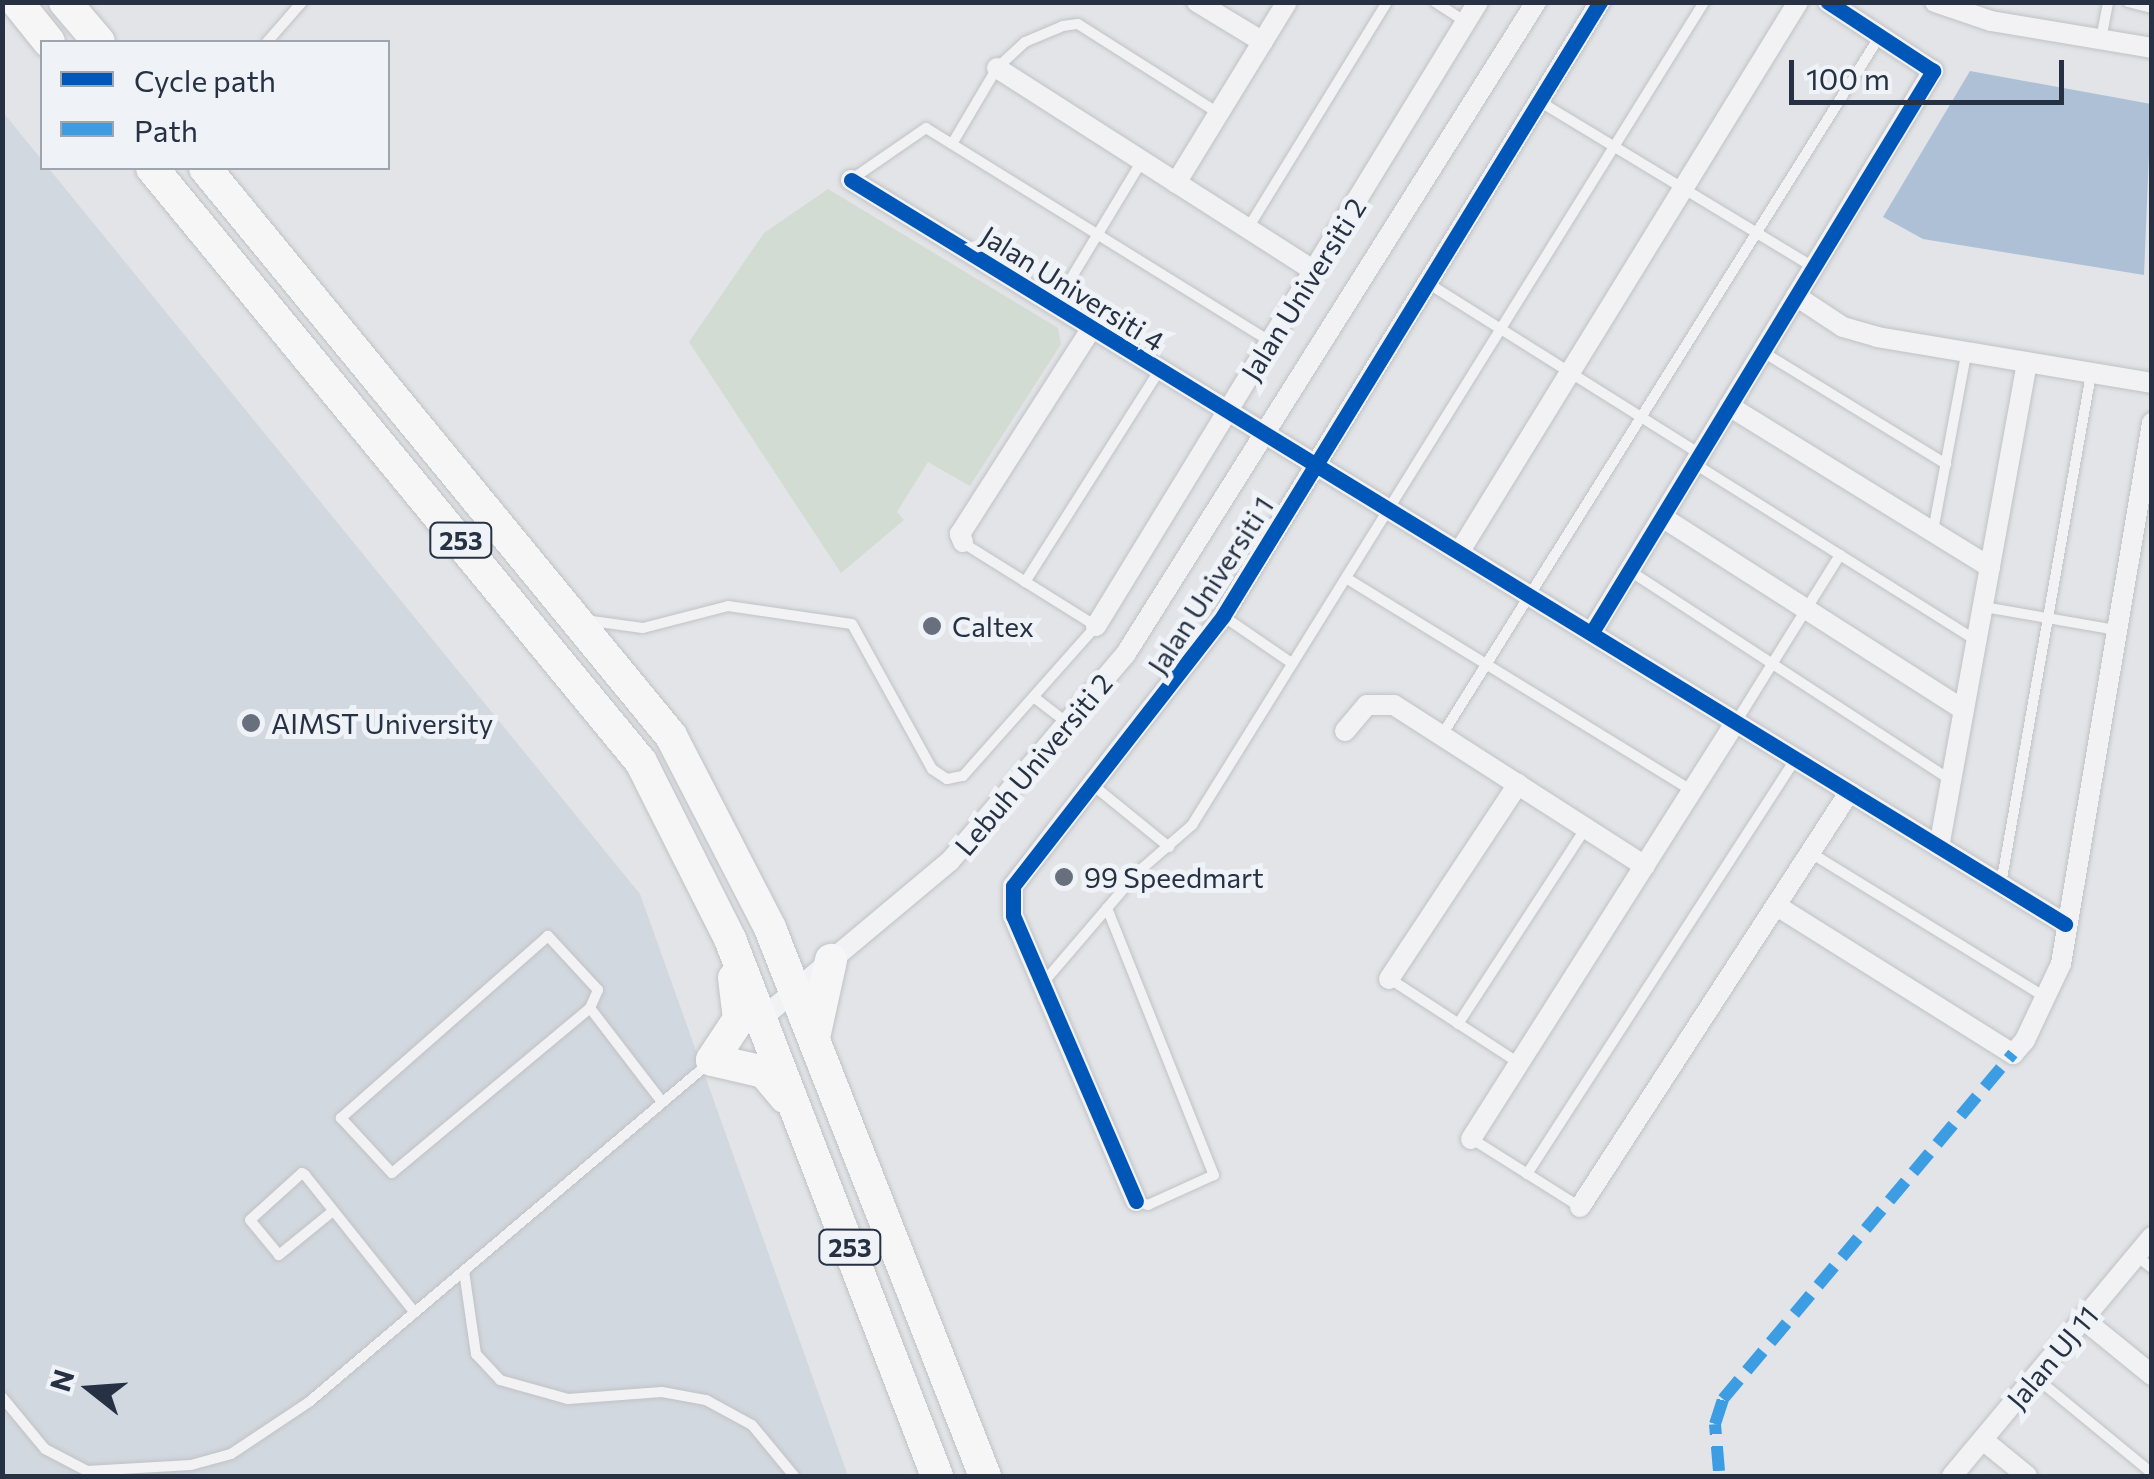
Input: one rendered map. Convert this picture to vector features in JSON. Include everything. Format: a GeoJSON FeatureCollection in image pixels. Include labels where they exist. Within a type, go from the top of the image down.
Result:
{"type":"FeatureCollection","features":[{"type":"Feature","properties":{"kind":"main road"},"geometry":{"type":"LineString","coordinates":[[16,2],[48,40]]}},
{"type":"Feature","properties":{"kind":"main road"},"geometry":{"type":"LineString","coordinates":[[66,2],[98,40]]}},
{"type":"Feature","properties":{"kind":"main road","name":"253"},"geometry":{"type":"LineString","coordinates":[[154,170],[582,684],[640,762],[730,938],[937,1476]]}},
{"type":"Feature","properties":{"kind":"main road","name":"253"},"geometry":{"type":"LineString","coordinates":[[207,170],[671,736],[770,928],[984,1476]]}},
{"type":"Feature","properties":{"kind":"main road"},"geometry":{"type":"LineString","coordinates":[[770,928],[798,945],[836,956],[818,995],[815,1042]]}},
{"type":"Feature","properties":{"kind":"main road"},"geometry":{"type":"LineString","coordinates":[[730,938],[738,1019],[712,1060],[764,1072],[797,1112]]}},
{"type":"Feature","properties":{"kind":"street"},"geometry":{"type":"LineString","coordinates":[[1198,2],[1263,42]]}},
{"type":"Feature","properties":{"kind":"street"},"geometry":{"type":"LineString","coordinates":[[1176,184],[1287,2]]}},
{"type":"Feature","properties":{"kind":"street","name":"Jalan Universiti 2"},"geometry":{"type":"LineString","coordinates":[[1096,626],[1478,2]]}},
{"type":"Feature","properties":{"kind":"street","name":"Lebuh Universiti 2"},"geometry":{"type":"LineString","coordinates":[[761,1018],[950,862],[1070,725],[1157,611],[1536,2]]}},
{"type":"Feature","properties":{"kind":"street","name":"Jalan Universiti 1"},"geometry":{"type":"LineString","coordinates":[[1136,1201],[1014,916],[1013,886],[1223,616],[1600,2]]}},
{"type":"Feature","properties":{"kind":"street"},"geometry":{"type":"LineString","coordinates":[[1460,551],[1798,2]]}},
{"type":"Feature","properties":{"kind":"street"},"geometry":{"type":"LineString","coordinates":[[1592,632],[1932,71],[1828,2]]}},
{"type":"Feature","properties":{"kind":"street"},"geometry":{"type":"LineString","coordinates":[[1935,2],[2152,48]]}},
{"type":"Feature","properties":{"kind":"street"},"geometry":{"type":"LineString","coordinates":[[996,68],[1314,271]]}},
{"type":"Feature","properties":{"kind":"street","name":"Jalan Universiti 4"},"geometry":{"type":"LineString","coordinates":[[852,180],[2065,924]]}},
{"type":"Feature","properties":{"kind":"street"},"geometry":{"type":"LineString","coordinates":[[1796,296],[1843,327],[1966,355],[2152,383]]}},
{"type":"Feature","properties":{"kind":"street"},"geometry":{"type":"LineString","coordinates":[[962,542],[960,534],[1091,328]]}},
{"type":"Feature","properties":{"kind":"street"},"geometry":{"type":"LineString","coordinates":[[1939,847],[2027,365]]}},
{"type":"Feature","properties":{"kind":"street"},"geometry":{"type":"LineString","coordinates":[[1729,406],[1990,566]]}},
{"type":"Feature","properties":{"kind":"street"},"geometry":{"type":"LineString","coordinates":[[1776,906],[2013,1054],[2050,1000],[2152,424]]}},
{"type":"Feature","properties":{"kind":"street"},"geometry":{"type":"LineString","coordinates":[[1662,517],[1964,710]]}},
{"type":"Feature","properties":{"kind":"street"},"geometry":{"type":"LineString","coordinates":[[1345,732],[1367,705],[1382,702],[1442,735],[1644,866]]}},
{"type":"Feature","properties":{"kind":"street"},"geometry":{"type":"LineString","coordinates":[[1471,1138],[1736,722]]}},
{"type":"Feature","properties":{"kind":"street"},"geometry":{"type":"LineString","coordinates":[[1389,979],[1518,784]]}},
{"type":"Feature","properties":{"kind":"street"},"geometry":{"type":"LineString","coordinates":[[1580,1207],[1850,792]]}},
{"type":"Feature","properties":{"kind":"street","name":"Jalan UJ 11"},"geometry":{"type":"LineString","coordinates":[[1952,1476],[2084,1319],[2140,1259],[2152,1238]]}},
{"type":"Feature","properties":{"kind":"street"},"geometry":{"type":"LineString","coordinates":[[2084,1319],[2152,1376]]}},
{"type":"Feature","properties":{"kind":"street"},"geometry":{"type":"LineString","coordinates":[[1983,1440],[2026,1476]]}},
{"type":"Feature","properties":{"kind":"lane"},"geometry":{"type":"LineString","coordinates":[[270,40],[302,2]]}},
{"type":"Feature","properties":{"kind":"lane"},"geometry":{"type":"LineString","coordinates":[[1247,229],[1386,2]]}},
{"type":"Feature","properties":{"kind":"lane"},"geometry":{"type":"LineString","coordinates":[[1435,2],[1466,22]]}},
{"type":"Feature","properties":{"kind":"lane"},"geometry":{"type":"LineString","coordinates":[[1043,983],[1107,908],[1192,825],[1704,2]]}},
{"type":"Feature","properties":{"kind":"lane"},"geometry":{"type":"LineString","coordinates":[[2101,40],[2108,2]]}},
{"type":"Feature","properties":{"kind":"lane"},"geometry":{"type":"LineString","coordinates":[[2128,2],[2152,8]]}},
{"type":"Feature","properties":{"kind":"lane"},"geometry":{"type":"LineString","coordinates":[[952,144],[996,68],[1026,42],[1078,24],[1219,114]]}},
{"type":"Feature","properties":{"kind":"lane"},"geometry":{"type":"LineString","coordinates":[[1442,735],[1881,34]]}},
{"type":"Feature","properties":{"kind":"lane"},"geometry":{"type":"LineString","coordinates":[[1540,102],[1813,267]]}},
{"type":"Feature","properties":{"kind":"lane"},"geometry":{"type":"LineString","coordinates":[[852,180],[920,128],[1270,341]]}},
{"type":"Feature","properties":{"kind":"lane"},"geometry":{"type":"LineString","coordinates":[[1055,306],[1142,162]]}},
{"type":"Feature","properties":{"kind":"lane"},"geometry":{"type":"LineString","coordinates":[[1429,284],[1641,416],[1840,555],[1977,641]]}},
{"type":"Feature","properties":{"kind":"lane"},"geometry":{"type":"LineString","coordinates":[[1762,351],[1946,464]]}},
{"type":"Feature","properties":{"kind":"lane"},"geometry":{"type":"LineString","coordinates":[[1933,531],[1966,355]]}},
{"type":"Feature","properties":{"kind":"lane"},"geometry":{"type":"LineString","coordinates":[[1025,582],[1159,370]]}},
{"type":"Feature","properties":{"kind":"lane"},"geometry":{"type":"LineString","coordinates":[[2001,885],[2090,374]]}},
{"type":"Feature","properties":{"kind":"lane"},"geometry":{"type":"LineString","coordinates":[[574,614],[613,630],[728,606],[852,624],[932,769],[947,779],[979,763],[1096,626],[962,542]]}},
{"type":"Feature","properties":{"kind":"lane"},"geometry":{"type":"LineString","coordinates":[[1736,722],[1840,555]]}},
{"type":"Feature","properties":{"kind":"lane"},"geometry":{"type":"LineString","coordinates":[[1629,570],[1951,780]]}},
{"type":"Feature","properties":{"kind":"lane"},"geometry":{"type":"LineString","coordinates":[[1346,578],[1692,791]]}},
{"type":"Feature","properties":{"kind":"lane"},"geometry":{"type":"LineString","coordinates":[[1983,606],[2116,630]]}},
{"type":"Feature","properties":{"kind":"lane"},"geometry":{"type":"LineString","coordinates":[[1223,616],[1290,662]]}},
{"type":"Feature","properties":{"kind":"lane"},"geometry":{"type":"LineString","coordinates":[[1035,698],[1070,725]]}},
{"type":"Feature","properties":{"kind":"lane"},"geometry":{"type":"LineString","coordinates":[[1528,1174],[1796,758]]}},
{"type":"Feature","properties":{"kind":"lane"},"geometry":{"type":"LineString","coordinates":[[1094,786],[1169,846]]}},
{"type":"Feature","properties":{"kind":"lane"},"geometry":{"type":"LineString","coordinates":[[1458,1024],[1586,828]]}},
{"type":"Feature","properties":{"kind":"lane"},"geometry":{"type":"LineString","coordinates":[[1810,854],[2050,1000]]}},
{"type":"Feature","properties":{"kind":"lane"},"geometry":{"type":"LineString","coordinates":[[1107,908],[1214,1175],[1148,1205],[1136,1201]]}},
{"type":"Feature","properties":{"kind":"lane"},"geometry":{"type":"LineString","coordinates":[[548,936],[559,939],[598,990],[590,1008],[392,1174],[341,1118],[343,1109],[548,936]]}},
{"type":"Feature","properties":{"kind":"lane"},"geometry":{"type":"LineString","coordinates":[[1389,979],[1519,1063]]}},
{"type":"Feature","properties":{"kind":"lane"},"geometry":{"type":"LineString","coordinates":[[590,1008],[662,1102]]}},
{"type":"Feature","properties":{"kind":"lane"},"geometry":{"type":"LineString","coordinates":[[2,1398],[45,1448],[74,1468],[214,1460],[281,1423],[761,1018]]}},
{"type":"Feature","properties":{"kind":"lane"},"geometry":{"type":"LineString","coordinates":[[1471,1138],[1580,1207]]}},
{"type":"Feature","properties":{"kind":"lane"},"geometry":{"type":"LineString","coordinates":[[333,1211],[278,1254],[250,1220],[299,1173],[333,1211],[414,1313]]}},
{"type":"Feature","properties":{"kind":"lane"},"geometry":{"type":"LineString","coordinates":[[464,1270],[476,1354],[500,1380],[568,1399],[662,1392],[706,1400],[752,1425],[794,1476]]}},
{"type":"Feature","properties":{"kind":"lane"},"geometry":{"type":"LineString","coordinates":[[2035,1377],[2152,1473]]}},
{"type":"Feature","properties":{"kind":"shaded area","name":"AIMST University"},"geometry":{"type":"Polygon","coordinates":[[[2,111],[40,158],[40,170],[50,170],[640,894],[848,1476],[3,1476],[2,111]]]}},
{"type":"Feature","properties":{"kind":"shaded area"},"geometry":{"type":"Polygon","coordinates":[[[828,189],[1058,328],[1061,344],[970,486],[928,462],[897,512],[904,520],[841,573],[689,342],[764,233],[828,189]]]}},
{"type":"Feature","properties":{"kind":"water"},"geometry":{"type":"Polygon","coordinates":[[[1970,71],[2151,104],[2144,275],[1923,239],[1883,217],[1970,71]]]}},
{"type":"Feature","properties":{"kind":"marked path"},"geometry":{"type":"LineString","coordinates":[[1719,1471],[1715,1424],[1723,1399],[2013,1054]]}},
{"type":"Feature","properties":{"kind":"cycle path"},"geometry":{"type":"LineString","coordinates":[[1136,1201],[1013,916],[1013,886],[1223,616],[1600,2]]}},
{"type":"Feature","properties":{"kind":"cycle path"},"geometry":{"type":"LineString","coordinates":[[1592,632],[1933,71],[1828,2]]}},
{"type":"Feature","properties":{"kind":"cycle path"},"geometry":{"type":"LineString","coordinates":[[851,180],[2065,924]]}},
{"type":"Feature","properties":{"kind":"place","name":"Caltex"},"geometry":{"type":"Point","coordinates":[932,626]}},
{"type":"Feature","properties":{"kind":"place","name":"AIMST University"},"geometry":{"type":"Point","coordinates":[251,723]}},
{"type":"Feature","properties":{"kind":"place","name":"99 Speedmart"},"geometry":{"type":"Point","coordinates":[1064,877]}}]}
